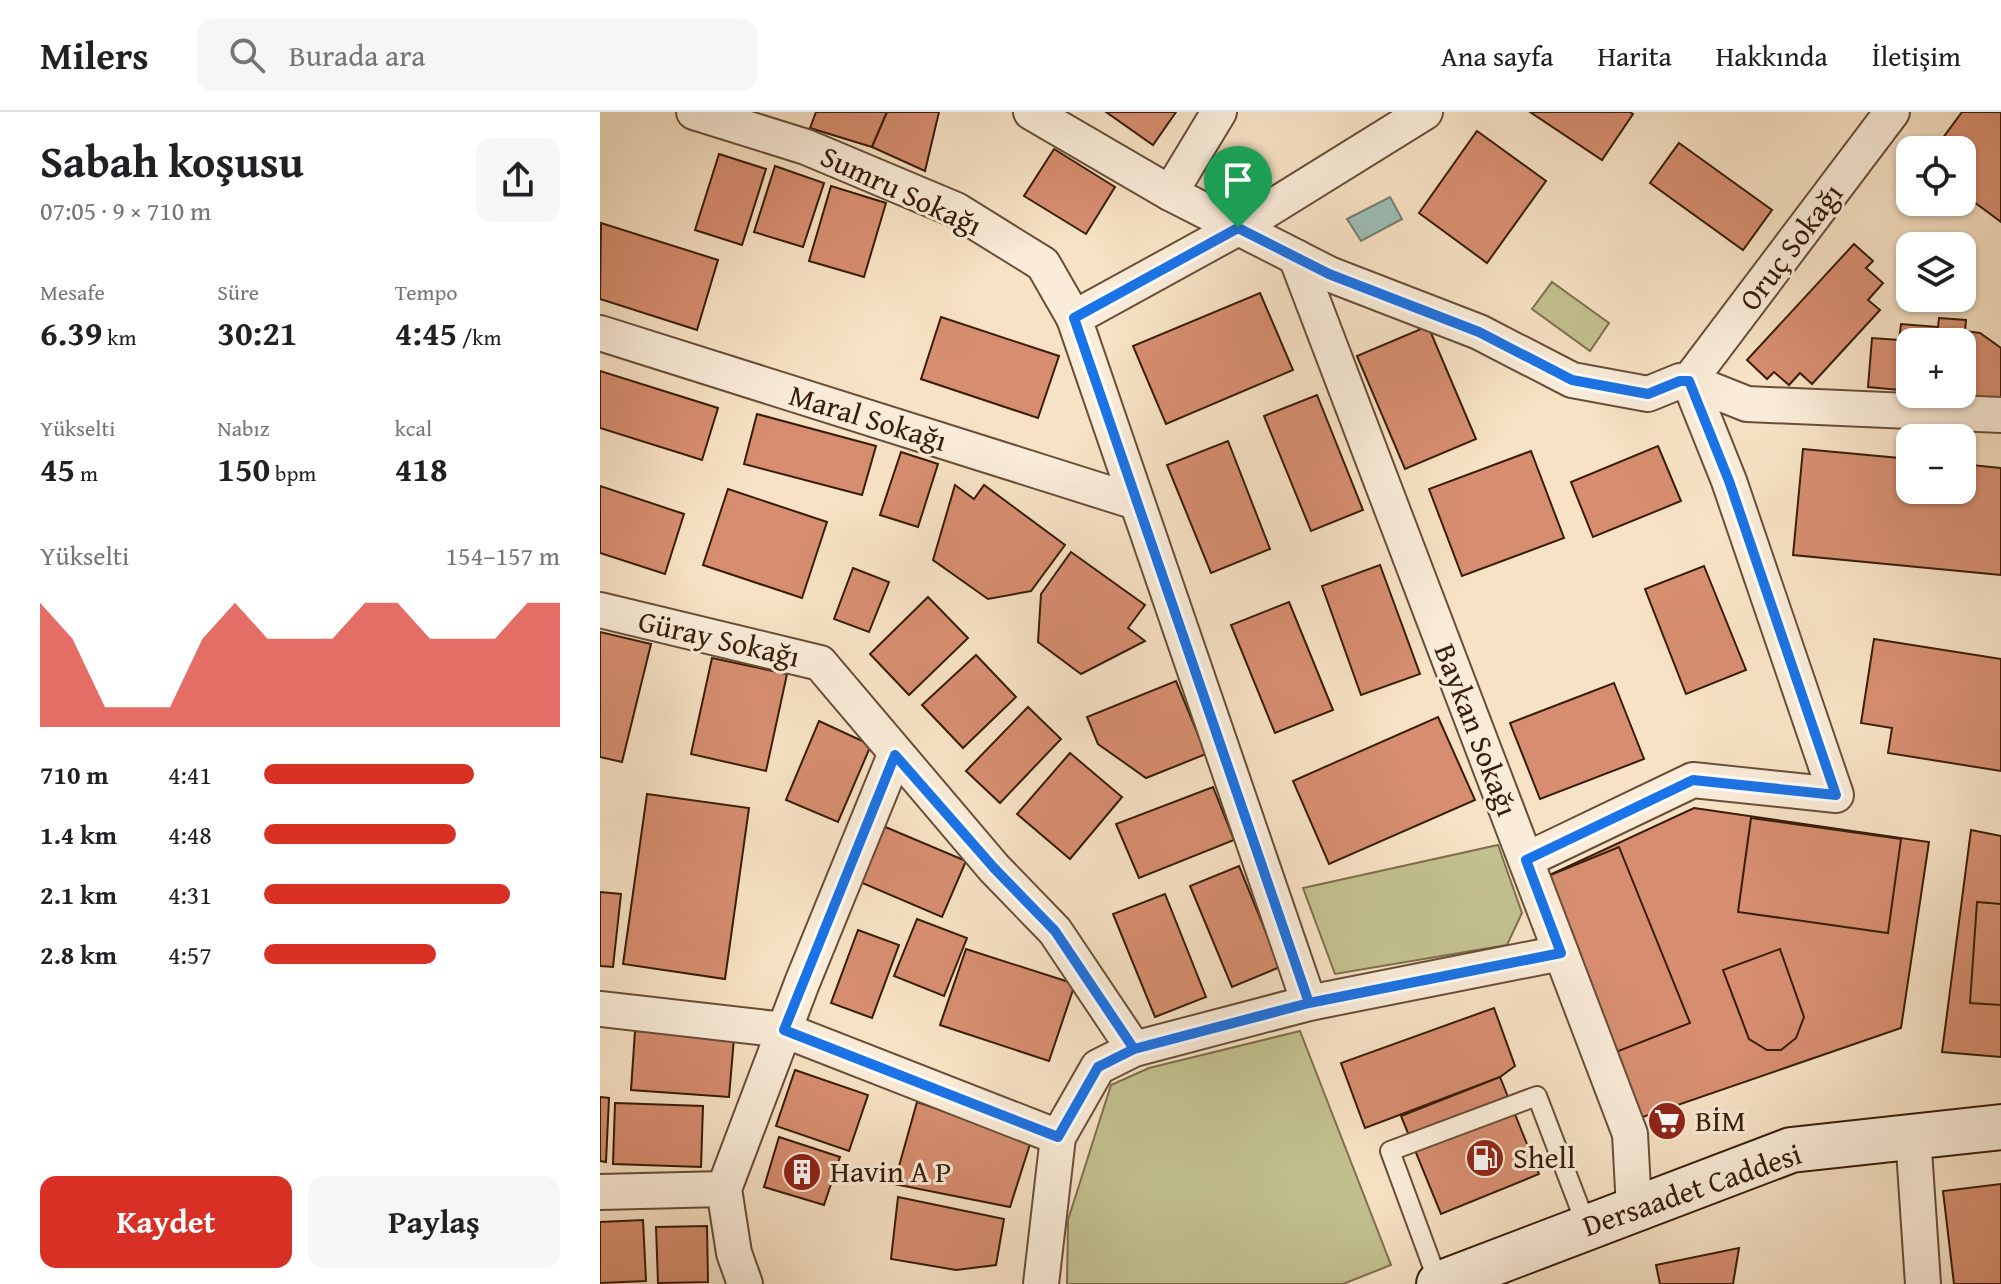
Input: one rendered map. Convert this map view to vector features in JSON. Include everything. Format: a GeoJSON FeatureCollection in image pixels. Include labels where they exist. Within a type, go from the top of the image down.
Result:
{"type":"FeatureCollection","features":[{"type":"Feature","properties":{"kind":"main road","name":"Dersaadet Caddesi"},"geometry":{"type":"LineString","coordinates":[[1439,1284],[1791,1150],[2001,1127]]}},
{"type":"Feature","properties":{"kind":"street","name":"Sumru Sokağı"},"geometry":{"type":"LineString","coordinates":[[694,112],[806,147],[956,210],[1043,264],[1074,318],[1309,1003]]}},
{"type":"Feature","properties":{"kind":"street"},"geometry":{"type":"LineString","coordinates":[[1031,112],[1170,193],[1329,274],[1479,332],[1572,380],[1648,394],[1680,381],[1689,381],[1747,404],[2001,415]]}},
{"type":"Feature","properties":{"kind":"street"},"geometry":{"type":"LineString","coordinates":[[1170,193],[1219,112]]}},
{"type":"Feature","properties":{"kind":"street"},"geometry":{"type":"LineString","coordinates":[[1074,318],[1238,228],[1425,112]]}},
{"type":"Feature","properties":{"kind":"street","name":"Oruç Sokağı"},"geometry":{"type":"LineString","coordinates":[[1689,381],[1892,112]]}},
{"type":"Feature","properties":{"kind":"street","name":"Baykan Sokağı"},"geometry":{"type":"LineString","coordinates":[[1296,257],[1630,1134],[1634,1208]]}},
{"type":"Feature","properties":{"kind":"street","name":"Maral Sokağı"},"geometry":{"type":"LineString","coordinates":[[600,333],[1136,502]]}},
{"type":"Feature","properties":{"kind":"street"},"geometry":{"type":"LineString","coordinates":[[1526,860],[1693,780],[1836,795],[1729,481],[1689,381]]}},
{"type":"Feature","properties":{"kind":"street","name":"Güray Sokağı"},"geometry":{"type":"LineString","coordinates":[[600,610],[820,663],[994,868],[1055,931],[1134,1049]]}},
{"type":"Feature","properties":{"kind":"street"},"geometry":{"type":"LineString","coordinates":[[745,1284],[734,1253],[724,1189],[784,1030],[895,755]]}},
{"type":"Feature","properties":{"kind":"street"},"geometry":{"type":"LineString","coordinates":[[1041,1284],[1058,1137],[1098,1067],[1134,1049],[1309,1003],[1561,953]]}},
{"type":"Feature","properties":{"kind":"street"},"geometry":{"type":"LineString","coordinates":[[600,1009],[784,1030],[1058,1137]]}},
{"type":"Feature","properties":{"kind":"street"},"geometry":{"type":"LineString","coordinates":[[1913,1135],[1923,1284]]}},
{"type":"Feature","properties":{"kind":"street"},"geometry":{"type":"LineString","coordinates":[[600,1192],[724,1189]]}},
{"type":"Feature","properties":{"kind":"lane"},"geometry":{"type":"LineString","coordinates":[[1439,1284],[1390,1151],[1537,1096],[1587,1227]]}},
{"type":"Feature","properties":{"kind":"shaded area"},"geometry":{"type":"Polygon","coordinates":[[[1552,282],[1609,323],[1590,351],[1532,309],[1552,282]]]}},
{"type":"Feature","properties":{"kind":"shaded area"},"geometry":{"type":"Polygon","coordinates":[[[1498,845],[1522,913],[1507,945],[1335,974],[1303,888],[1498,845]]]}},
{"type":"Feature","properties":{"kind":"shaded area"},"geometry":{"type":"Polygon","coordinates":[[[1300,1031],[1391,1265],[1343,1284],[1067,1284],[1068,1220],[1111,1085],[1149,1068],[1300,1031]]]}},
{"type":"Feature","properties":{"kind":"water"},"geometry":{"type":"Polygon","coordinates":[[[1390,197],[1402,219],[1361,241],[1347,219],[1390,197]]]}},
{"type":"Feature","properties":{"kind":"building"},"geometry":{"type":"Polygon","coordinates":[[[816,112],[887,112],[872,147],[810,128],[816,112]]]}},
{"type":"Feature","properties":{"kind":"building"},"geometry":{"type":"Polygon","coordinates":[[[887,112],[939,112],[925,171],[872,147],[887,112]]]}},
{"type":"Feature","properties":{"kind":"building"},"geometry":{"type":"Polygon","coordinates":[[[1106,112],[1176,112],[1153,145],[1106,112]]]}},
{"type":"Feature","properties":{"kind":"building"},"geometry":{"type":"Polygon","coordinates":[[[1530,112],[1630,112],[1633,114],[1602,160],[1530,112]]]}},
{"type":"Feature","properties":{"kind":"building"},"geometry":{"type":"Polygon","coordinates":[[[1962,112],[2001,112],[2001,222],[1976,203],[1976,136],[1944,136],[1962,112]]]}},
{"type":"Feature","properties":{"kind":"building"},"geometry":{"type":"Polygon","coordinates":[[[1477,131],[1546,181],[1487,263],[1419,213],[1477,131]]]}},
{"type":"Feature","properties":{"kind":"building"},"geometry":{"type":"Polygon","coordinates":[[[1679,143],[1772,210],[1743,250],[1650,183],[1679,143]]]}},
{"type":"Feature","properties":{"kind":"building"},"geometry":{"type":"Polygon","coordinates":[[[1054,149],[1115,187],[1086,234],[1024,196],[1054,149]]]}},
{"type":"Feature","properties":{"kind":"building"},"geometry":{"type":"Polygon","coordinates":[[[719,154],[766,169],[742,245],[695,230],[719,154]]]}},
{"type":"Feature","properties":{"kind":"building"},"geometry":{"type":"Polygon","coordinates":[[[775,166],[824,183],[803,247],[754,232],[775,166]]]}},
{"type":"Feature","properties":{"kind":"building"},"geometry":{"type":"Polygon","coordinates":[[[831,186],[886,203],[864,277],[809,261],[831,186]]]}},
{"type":"Feature","properties":{"kind":"building"},"geometry":{"type":"Polygon","coordinates":[[[601,223],[718,260],[697,330],[600,299],[601,223]]]}},
{"type":"Feature","properties":{"kind":"building"},"geometry":{"type":"Polygon","coordinates":[[[1854,244],[1873,261],[1866,268],[1883,283],[1868,300],[1880,310],[1812,384],[1800,373],[1789,385],[1774,372],[1767,379],[1747,360],[1854,244]]]}},
{"type":"Feature","properties":{"kind":"building"},"geometry":{"type":"Polygon","coordinates":[[[1260,293],[1293,370],[1166,424],[1133,346],[1260,293]]]}},
{"type":"Feature","properties":{"kind":"building"},"geometry":{"type":"Polygon","coordinates":[[[941,317],[1059,356],[1038,418],[921,379],[941,317]]]}},
{"type":"Feature","properties":{"kind":"building"},"geometry":{"type":"Polygon","coordinates":[[[1939,318],[1966,320],[1965,328],[1900,328],[1901,324],[1938,327],[1939,318]]]}},
{"type":"Feature","properties":{"kind":"building"},"geometry":{"type":"Polygon","coordinates":[[[1428,326],[1476,439],[1405,469],[1357,356],[1428,326]]]}},
{"type":"Feature","properties":{"kind":"building"},"geometry":{"type":"Polygon","coordinates":[[[1976,332],[2001,348],[2001,399],[1976,397],[1976,332]]]}},
{"type":"Feature","properties":{"kind":"building"},"geometry":{"type":"Polygon","coordinates":[[[1872,338],[1896,340],[1896,390],[1868,387],[1872,338]]]}},
{"type":"Feature","properties":{"kind":"building"},"geometry":{"type":"Polygon","coordinates":[[[600,371],[718,408],[702,460],[600,428],[600,371]]]}},
{"type":"Feature","properties":{"kind":"building"},"geometry":{"type":"Polygon","coordinates":[[[1317,395],[1363,510],[1311,531],[1264,416],[1317,395]]]}},
{"type":"Feature","properties":{"kind":"building"},"geometry":{"type":"Polygon","coordinates":[[[757,414],[876,446],[862,495],[744,464],[757,414]]]}},
{"type":"Feature","properties":{"kind":"building"},"geometry":{"type":"Polygon","coordinates":[[[1228,441],[1270,549],[1211,573],[1167,465],[1228,441]]]}},
{"type":"Feature","properties":{"kind":"building"},"geometry":{"type":"Polygon","coordinates":[[[1658,446],[1681,501],[1593,537],[1571,482],[1658,446]]]}},
{"type":"Feature","properties":{"kind":"building"},"geometry":{"type":"Polygon","coordinates":[[[1803,449],[1896,458],[1896,504],[1976,504],[1976,465],[2001,468],[2001,575],[1793,555],[1803,449]]]}},
{"type":"Feature","properties":{"kind":"building"},"geometry":{"type":"Polygon","coordinates":[[[1531,451],[1564,538],[1462,576],[1429,489],[1531,451]]]}},
{"type":"Feature","properties":{"kind":"building"},"geometry":{"type":"Polygon","coordinates":[[[901,452],[938,464],[918,527],[880,515],[901,452]]]}},
{"type":"Feature","properties":{"kind":"building"},"geometry":{"type":"Polygon","coordinates":[[[955,485],[974,499],[984,485],[1065,545],[1031,591],[988,599],[933,560],[955,485]]]}},
{"type":"Feature","properties":{"kind":"building"},"geometry":{"type":"Polygon","coordinates":[[[600,486],[684,514],[665,574],[600,553],[600,486]]]}},
{"type":"Feature","properties":{"kind":"building"},"geometry":{"type":"Polygon","coordinates":[[[728,489],[827,522],[802,598],[703,565],[728,489]]]}},
{"type":"Feature","properties":{"kind":"building"},"geometry":{"type":"Polygon","coordinates":[[[1071,552],[1145,605],[1128,628],[1145,641],[1081,674],[1038,642],[1041,594],[1071,552]]]}},
{"type":"Feature","properties":{"kind":"building"},"geometry":{"type":"Polygon","coordinates":[[[1380,565],[1420,674],[1361,695],[1322,586],[1380,565]]]}},
{"type":"Feature","properties":{"kind":"building"},"geometry":{"type":"Polygon","coordinates":[[[1704,566],[1746,670],[1686,694],[1645,589],[1704,566]]]}},
{"type":"Feature","properties":{"kind":"building"},"geometry":{"type":"Polygon","coordinates":[[[853,568],[889,582],[869,632],[834,619],[853,568]]]}},
{"type":"Feature","properties":{"kind":"building"},"geometry":{"type":"Polygon","coordinates":[[[928,597],[968,638],[909,695],[870,654],[928,597]]]}},
{"type":"Feature","properties":{"kind":"building"},"geometry":{"type":"Polygon","coordinates":[[[1289,602],[1333,710],[1275,733],[1231,625],[1289,602]]]}},
{"type":"Feature","properties":{"kind":"building"},"geometry":{"type":"Polygon","coordinates":[[[600,632],[651,644],[622,762],[600,757],[600,632]]]}},
{"type":"Feature","properties":{"kind":"building"},"geometry":{"type":"Polygon","coordinates":[[[1874,639],[2001,659],[2001,771],[1888,753],[1892,728],[1861,723],[1874,639]]]}},
{"type":"Feature","properties":{"kind":"building"},"geometry":{"type":"Polygon","coordinates":[[[976,655],[1016,697],[963,748],[922,705],[976,655]]]}},
{"type":"Feature","properties":{"kind":"building"},"geometry":{"type":"Polygon","coordinates":[[[712,658],[787,674],[766,771],[691,754],[712,658]]]}},
{"type":"Feature","properties":{"kind":"building"},"geometry":{"type":"Polygon","coordinates":[[[1176,681],[1206,754],[1146,778],[1098,744],[1087,717],[1176,681]]]}},
{"type":"Feature","properties":{"kind":"building"},"geometry":{"type":"Polygon","coordinates":[[[1614,683],[1644,759],[1540,799],[1510,723],[1614,683]]]}},
{"type":"Feature","properties":{"kind":"building"},"geometry":{"type":"Polygon","coordinates":[[[1028,707],[1061,739],[1000,803],[966,771],[1028,707]]]}},
{"type":"Feature","properties":{"kind":"building"},"geometry":{"type":"Polygon","coordinates":[[[1438,717],[1475,800],[1329,864],[1293,781],[1438,717]]]}},
{"type":"Feature","properties":{"kind":"building"},"geometry":{"type":"Polygon","coordinates":[[[819,721],[871,745],[838,822],[786,800],[819,721]]]}},
{"type":"Feature","properties":{"kind":"building"},"geometry":{"type":"Polygon","coordinates":[[[1070,753],[1122,797],[1070,859],[1017,814],[1070,753]]]}},
{"type":"Feature","properties":{"kind":"building"},"geometry":{"type":"Polygon","coordinates":[[[1213,787],[1234,840],[1139,878],[1116,824],[1213,787]]]}},
{"type":"Feature","properties":{"kind":"building"},"geometry":{"type":"Polygon","coordinates":[[[647,794],[749,808],[725,979],[623,964],[647,794]]]}},
{"type":"Feature","properties":{"kind":"building"},"geometry":{"type":"Polygon","coordinates":[[[1694,808],[1929,842],[1901,1028],[1637,1119],[1543,878],[1694,808]]]}},
{"type":"Feature","properties":{"kind":"building"},"geometry":{"type":"Polygon","coordinates":[[[1751,818],[1901,839],[1888,933],[1738,912],[1751,818]]]}},
{"type":"Feature","properties":{"kind":"building"},"geometry":{"type":"Polygon","coordinates":[[[883,826],[966,861],[942,917],[860,882],[883,826]]]}},
{"type":"Feature","properties":{"kind":"building"},"geometry":{"type":"Polygon","coordinates":[[[1971,830],[2001,836],[2001,1057],[1942,1052],[1971,830]]]}},
{"type":"Feature","properties":{"kind":"building"},"geometry":{"type":"Polygon","coordinates":[[[1619,847],[1690,1023],[1611,1054],[1543,878],[1619,847]]]}},
{"type":"Feature","properties":{"kind":"building"},"geometry":{"type":"Polygon","coordinates":[[[1239,866],[1280,967],[1232,987],[1190,886],[1239,866]]]}},
{"type":"Feature","properties":{"kind":"building"},"geometry":{"type":"Polygon","coordinates":[[[600,892],[621,894],[613,967],[600,966],[600,892]]]}},
{"type":"Feature","properties":{"kind":"building"},"geometry":{"type":"Polygon","coordinates":[[[1165,894],[1206,997],[1155,1017],[1113,914],[1165,894]]]}},
{"type":"Feature","properties":{"kind":"building"},"geometry":{"type":"Polygon","coordinates":[[[1977,902],[2001,904],[2001,1005],[1970,1003],[1977,902]]]}},
{"type":"Feature","properties":{"kind":"building"},"geometry":{"type":"Polygon","coordinates":[[[917,919],[967,938],[944,996],[894,976],[917,919]]]}},
{"type":"Feature","properties":{"kind":"building"},"geometry":{"type":"Polygon","coordinates":[[[858,930],[899,945],[872,1018],[831,1003],[858,930]]]}},
{"type":"Feature","properties":{"kind":"building"},"geometry":{"type":"Polygon","coordinates":[[[966,949],[1075,984],[1049,1061],[940,1025],[966,949]]]}},
{"type":"Feature","properties":{"kind":"building"},"geometry":{"type":"Polygon","coordinates":[[[1780,949],[1804,1017],[1796,1038],[1781,1050],[1767,1050],[1749,1039],[1723,970],[1780,949]]]}},
{"type":"Feature","properties":{"kind":"building"},"geometry":{"type":"Polygon","coordinates":[[[1494,1008],[1515,1066],[1500,1077],[1365,1128],[1341,1063],[1494,1008]]]}},
{"type":"Feature","properties":{"kind":"building"},"geometry":{"type":"Polygon","coordinates":[[[635,1031],[734,1038],[729,1097],[631,1090],[635,1031]]]}},
{"type":"Feature","properties":{"kind":"building"},"geometry":{"type":"Polygon","coordinates":[[[795,1070],[868,1095],[849,1151],[776,1126],[795,1070]]]}},
{"type":"Feature","properties":{"kind":"building"},"geometry":{"type":"Polygon","coordinates":[[[1500,1077],[1539,1174],[1441,1214],[1401,1116],[1500,1077]]]}},
{"type":"Feature","properties":{"kind":"building"},"geometry":{"type":"Polygon","coordinates":[[[600,1097],[609,1098],[606,1162],[600,1161],[600,1097]]]}},
{"type":"Feature","properties":{"kind":"building"},"geometry":{"type":"Polygon","coordinates":[[[917,1102],[1031,1141],[1010,1207],[894,1184],[917,1102]]]}},
{"type":"Feature","properties":{"kind":"building"},"geometry":{"type":"Polygon","coordinates":[[[615,1103],[703,1106],[701,1167],[613,1164],[615,1103]]]}},
{"type":"Feature","properties":{"kind":"building","name":"Havin A P"},"geometry":{"type":"Polygon","coordinates":[[[779,1137],[840,1157],[824,1205],[764,1187],[779,1137]]]}},
{"type":"Feature","properties":{"kind":"building"},"geometry":{"type":"Polygon","coordinates":[[[2001,1184],[2001,1284],[1954,1284],[1943,1191],[2001,1184]]]}},
{"type":"Feature","properties":{"kind":"building"},"geometry":{"type":"Polygon","coordinates":[[[898,1197],[1004,1219],[996,1265],[956,1270],[891,1259],[898,1197]]]}},
{"type":"Feature","properties":{"kind":"building"},"geometry":{"type":"Polygon","coordinates":[[[643,1220],[646,1281],[600,1283],[600,1222],[643,1220]]]}},
{"type":"Feature","properties":{"kind":"building"},"geometry":{"type":"Polygon","coordinates":[[[707,1226],[708,1282],[658,1283],[656,1227],[707,1226]]]}},
{"type":"Feature","properties":{"kind":"building"},"geometry":{"type":"Polygon","coordinates":[[[1739,1248],[1733,1284],[1660,1284],[1656,1265],[1739,1248]]]}},
{"type":"Feature","properties":{"kind":"place","name":"BİM"},"geometry":{"type":"Point","coordinates":[1667,1121]}},
{"type":"Feature","properties":{"kind":"place","name":"Shell"},"geometry":{"type":"Point","coordinates":[1485,1158]}},
{"type":"Feature","properties":{"kind":"place","name":"Havin A P"},"geometry":{"type":"Point","coordinates":[802,1172]}},
{"type":"Feature","properties":{"kind":"route"},"geometry":{"type":"LineString","coordinates":[[1238,228],[1074,318],[1309,1003],[1134,1049],[1055,931],[994,868],[895,755],[784,1030],[1058,1137],[1098,1067],[1134,1049],[1221,1026],[1309,1003],[1561,953],[1526,860],[1693,780],[1836,795],[1729,481],[1694,400],[1689,381],[1680,381],[1648,394],[1572,380],[1479,332],[1329,274],[1238,228]]}}]}
